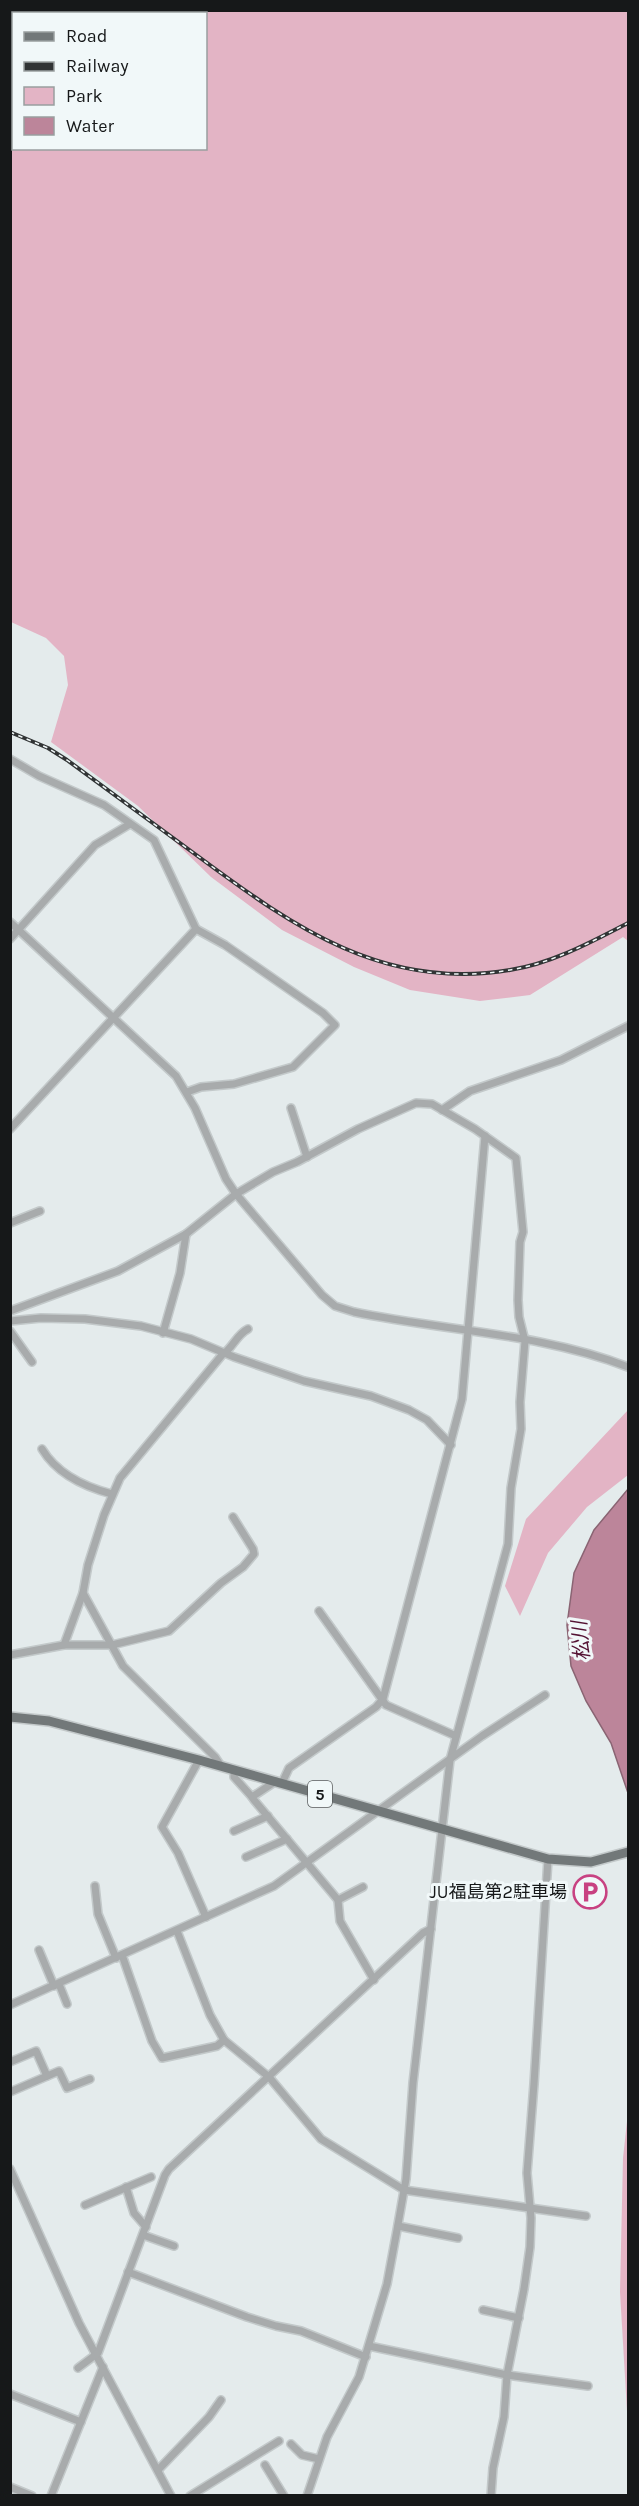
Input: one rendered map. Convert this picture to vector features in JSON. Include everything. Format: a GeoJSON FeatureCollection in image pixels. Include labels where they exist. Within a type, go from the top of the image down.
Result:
{"type":"FeatureCollection","features":[{"type":"Feature","properties":{"kind":"main road","name":"5"},"geometry":{"type":"LineString","coordinates":[[10,1717],[50,1721],[200,1760],[548,1859],[591,1862],[628,1852]]}},
{"type":"Feature","properties":{"kind":"street"},"geometry":{"type":"LineString","coordinates":[[10,759],[39,776],[104,805],[155,841],[196,929],[225,945],[323,1012],[335,1026],[294,1067],[229,1085],[201,1087],[187,1092]]}},
{"type":"Feature","properties":{"kind":"street"},"geometry":{"type":"LineString","coordinates":[[10,939],[95,845],[130,824]]}},
{"type":"Feature","properties":{"kind":"street"},"geometry":{"type":"LineString","coordinates":[[10,922],[166,1064],[187,1092],[225,1179],[315,1288],[335,1306],[367,1315],[525,1340],[586,1353],[628,1367]]}},
{"type":"Feature","properties":{"kind":"street"},"geometry":{"type":"LineString","coordinates":[[10,1129],[196,929]]}},
{"type":"Feature","properties":{"kind":"street"},"geometry":{"type":"LineString","coordinates":[[442,1110],[470,1091],[561,1060],[628,1026]]}},
{"type":"Feature","properties":{"kind":"street"},"geometry":{"type":"LineString","coordinates":[[10,1311],[118,1271],[186,1234],[236,1194],[272,1172],[307,1157],[358,1129],[416,1102],[428,1103],[442,1110],[516,1158],[523,1232],[520,1242],[518,1300],[519,1317],[525,1340],[520,1402],[521,1424],[511,1488],[508,1544],[450,1760],[404,2190],[387,2284],[359,2377],[327,2437],[307,2496]]}},
{"type":"Feature","properties":{"kind":"street"},"geometry":{"type":"LineString","coordinates":[[291,1108],[307,1157]]}},
{"type":"Feature","properties":{"kind":"street"},"geometry":{"type":"LineString","coordinates":[[252,1797],[279,1782],[290,1768],[382,1701],[462,1400],[485,1136]]}},
{"type":"Feature","properties":{"kind":"street"},"geometry":{"type":"LineString","coordinates":[[10,1223],[40,1211]]}},
{"type":"Feature","properties":{"kind":"street"},"geometry":{"type":"LineString","coordinates":[[163,1333],[180,1273],[186,1234]]}},
{"type":"Feature","properties":{"kind":"street"},"geometry":{"type":"LineString","coordinates":[[10,1321],[85,1318],[141,1326],[191,1339],[225,1354],[304,1381],[371,1396],[409,1410],[427,1420],[451,1444]]}},
{"type":"Feature","properties":{"kind":"street"},"geometry":{"type":"LineString","coordinates":[[64,1645],[83,1593],[84,1576],[112,1494],[120,1478],[239,1335],[248,1329]]}},
{"type":"Feature","properties":{"kind":"street"},"geometry":{"type":"LineString","coordinates":[[10,1331],[32,1362]]}},
{"type":"Feature","properties":{"kind":"street"},"geometry":{"type":"LineString","coordinates":[[42,1449],[66,1474],[86,1485],[112,1494]]}},
{"type":"Feature","properties":{"kind":"street"},"geometry":{"type":"LineString","coordinates":[[10,1655],[64,1645],[112,1645],[169,1631],[254,1553],[232,1517]]}},
{"type":"Feature","properties":{"kind":"street"},"geometry":{"type":"LineString","coordinates":[[83,1593],[123,1666],[215,1757],[221,1766]]}},
{"type":"Feature","properties":{"kind":"street"},"geometry":{"type":"LineString","coordinates":[[319,1611],[386,1705],[456,1736]]}},
{"type":"Feature","properties":{"kind":"street"},"geometry":{"type":"LineString","coordinates":[[10,2005],[274,1886],[544,1695]]}},
{"type":"Feature","properties":{"kind":"street"},"geometry":{"type":"LineString","coordinates":[[200,1760],[162,1827],[178,1853],[206,1917]]}},
{"type":"Feature","properties":{"kind":"street"},"geometry":{"type":"LineString","coordinates":[[234,1770],[234,1777],[338,1900],[341,1924],[374,1980]]}},
{"type":"Feature","properties":{"kind":"street"},"geometry":{"type":"LineString","coordinates":[[234,1831],[268,1816]]}},
{"type":"Feature","properties":{"kind":"street"},"geometry":{"type":"LineString","coordinates":[[246,1857],[287,1839]]}},
{"type":"Feature","properties":{"kind":"street"},"geometry":{"type":"LineString","coordinates":[[491,2496],[494,2460],[504,2417],[507,2375],[528,2266],[530,2207],[527,2173],[537,2051],[548,1859]]}},
{"type":"Feature","properties":{"kind":"street"},"geometry":{"type":"LineString","coordinates":[[95,1886],[98,1914],[119,1957],[152,2041],[162,2058],[209,2049],[222,2044],[224,2040]]}},
{"type":"Feature","properties":{"kind":"street"},"geometry":{"type":"LineString","coordinates":[[338,1900],[363,1887]]}},
{"type":"Feature","properties":{"kind":"street"},"geometry":{"type":"LineString","coordinates":[[78,2368],[97,2355],[169,2169],[423,1933],[431,1929]]}},
{"type":"Feature","properties":{"kind":"street"},"geometry":{"type":"LineString","coordinates":[[177,1931],[210,2015],[224,2040],[269,2077],[321,2139],[404,2190],[586,2216]]}},
{"type":"Feature","properties":{"kind":"street"},"geometry":{"type":"LineString","coordinates":[[39,1950],[68,2004]]}},
{"type":"Feature","properties":{"kind":"street"},"geometry":{"type":"LineString","coordinates":[[10,2062],[36,2051],[47,2076]]}},
{"type":"Feature","properties":{"kind":"street"},"geometry":{"type":"LineString","coordinates":[[10,2092],[59,2071],[67,2088],[90,2079]]}},
{"type":"Feature","properties":{"kind":"street"},"geometry":{"type":"LineString","coordinates":[[10,2169],[71,2307],[171,2496]]}},
{"type":"Feature","properties":{"kind":"street"},"geometry":{"type":"LineString","coordinates":[[85,2205],[151,2177]]}},
{"type":"Feature","properties":{"kind":"street"},"geometry":{"type":"LineString","coordinates":[[126,2187],[134,2212],[146,2227]]}},
{"type":"Feature","properties":{"kind":"street"},"geometry":{"type":"LineString","coordinates":[[398,2226],[458,2238]]}},
{"type":"Feature","properties":{"kind":"street"},"geometry":{"type":"LineString","coordinates":[[143,2235],[174,2246]]}},
{"type":"Feature","properties":{"kind":"street"},"geometry":{"type":"LineString","coordinates":[[128,2272],[247,2317],[301,2331],[366,2356]]}},
{"type":"Feature","properties":{"kind":"street"},"geometry":{"type":"LineString","coordinates":[[483,2310],[519,2318]]}},
{"type":"Feature","properties":{"kind":"street"},"geometry":{"type":"LineString","coordinates":[[369,2346],[507,2375],[588,2386]]}},
{"type":"Feature","properties":{"kind":"street"},"geometry":{"type":"LineString","coordinates":[[51,2496],[103,2367]]}},
{"type":"Feature","properties":{"kind":"street"},"geometry":{"type":"LineString","coordinates":[[10,2394],[81,2422]]}},
{"type":"Feature","properties":{"kind":"street"},"geometry":{"type":"LineString","coordinates":[[158,2470],[209,2417],[221,2400]]}},
{"type":"Feature","properties":{"kind":"street"},"geometry":{"type":"LineString","coordinates":[[190,2496],[279,2441]]}},
{"type":"Feature","properties":{"kind":"street"},"geometry":{"type":"LineString","coordinates":[[291,2444],[302,2455],[319,2459]]}},
{"type":"Feature","properties":{"kind":"street"},"geometry":{"type":"LineString","coordinates":[[265,2465],[284,2496]]}},
{"type":"Feature","properties":{"kind":"street"},"geometry":{"type":"LineString","coordinates":[[10,2487],[32,2496]]}},
{"type":"Feature","properties":{"kind":"green space"},"geometry":{"type":"Polygon","coordinates":[[[11,10],[628,11],[628,941],[623,937],[530,995],[480,1001],[410,990],[354,967],[282,930],[211,877],[138,806],[51,742],[68,685],[64,656],[46,638],[11,622],[11,10]]]}},
{"type":"Feature","properties":{"kind":"green space"},"geometry":{"type":"Polygon","coordinates":[[[628,1410],[628,1475],[587,1507],[548,1553],[520,1616],[505,1586],[526,1519],[628,1410]]]}},
{"type":"Feature","properties":{"kind":"green space"},"geometry":{"type":"Polygon","coordinates":[[[628,2112],[628,2428],[620,2292],[623,2158],[628,2112]]]}},
{"type":"Feature","properties":{"kind":"water","name":"松川"},"geometry":{"type":"Polygon","coordinates":[[[628,1489],[628,1793],[611,1743],[586,1701],[571,1666],[567,1625],[574,1573],[594,1530],[628,1489]]]}},
{"type":"Feature","properties":{"kind":"railway"},"geometry":{"type":"LineString","coordinates":[[10,732],[48,748],[67,760],[271,908],[344,948],[382,962],[422,971],[465,974],[510,970],[556,957],[628,923]]}},
{"type":"Feature","properties":{"kind":"place","name":"JU福島第2駐車場"},"geometry":{"type":"Point","coordinates":[590,1892]}}]}
